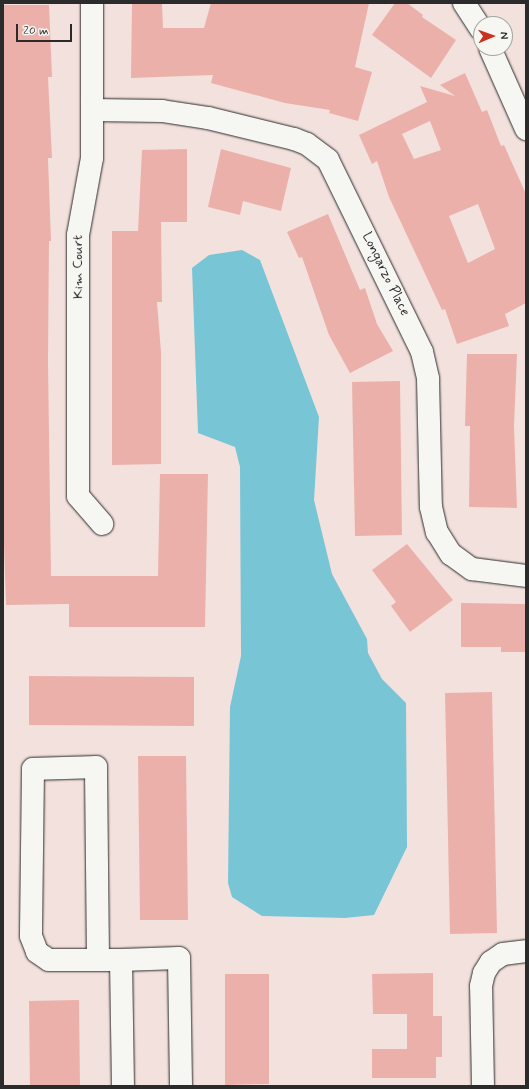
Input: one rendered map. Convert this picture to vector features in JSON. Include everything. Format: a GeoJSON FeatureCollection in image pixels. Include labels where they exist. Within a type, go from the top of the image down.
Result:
{"type":"FeatureCollection","features":[{"type":"Feature","properties":{"kind":"street","name":"Kim Court"},"geometry":{"type":"LineString","coordinates":[[92,3],[92,158],[78,235],[78,496],[102,524]]}},
{"type":"Feature","properties":{"kind":"street"},"geometry":{"type":"LineString","coordinates":[[464,3],[473,17]]}},
{"type":"Feature","properties":{"kind":"street"},"geometry":{"type":"LineString","coordinates":[[494,56],[526,129]]}},
{"type":"Feature","properties":{"kind":"street","name":"Longarzo Place"},"geometry":{"type":"LineString","coordinates":[[92,110],[162,111],[208,118],[294,139],[313,147],[328,160],[422,352],[428,378],[431,507],[437,532],[451,554],[472,569],[526,576]]}},
{"type":"Feature","properties":{"kind":"street"},"geometry":{"type":"LineString","coordinates":[[98,960],[96,768],[33,769],[31,936],[37,952],[49,960],[98,960],[121,960],[179,958],[181,1086]]}},
{"type":"Feature","properties":{"kind":"street"},"geometry":{"type":"LineString","coordinates":[[483,1086],[481,986],[484,973],[492,962],[503,954],[526,951]]}},
{"type":"Feature","properties":{"kind":"street"},"geometry":{"type":"LineString","coordinates":[[121,960],[123,1086]]}},
{"type":"Feature","properties":{"kind":"water"},"geometry":{"type":"Polygon","coordinates":[[[242,250],[260,260],[319,417],[314,500],[332,574],[367,639],[368,653],[382,679],[406,703],[407,847],[374,915],[345,918],[262,916],[232,897],[228,883],[230,707],[241,656],[240,467],[235,447],[198,433],[192,268],[209,255],[242,250]]]}},
{"type":"Feature","properties":{"kind":"building"},"geometry":{"type":"Polygon","coordinates":[[[132,3],[162,3],[163,28],[204,28],[211,3],[369,3],[355,67],[372,72],[358,121],[329,113],[330,110],[285,103],[211,83],[213,75],[131,78],[132,3]]]}},
{"type":"Feature","properties":{"kind":"building"},"geometry":{"type":"Polygon","coordinates":[[[395,3],[407,3],[423,15],[422,17],[456,40],[431,78],[372,35],[395,3]]]}},
{"type":"Feature","properties":{"kind":"building"},"geometry":{"type":"Polygon","coordinates":[[[3,5],[49,5],[52,77],[48,77],[52,158],[48,158],[51,241],[49,241],[48,361],[51,576],[158,576],[160,474],[208,474],[205,627],[69,627],[69,604],[6,605],[3,514],[3,5]]]}},
{"type":"Feature","properties":{"kind":"building"},"geometry":{"type":"Polygon","coordinates":[[[465,73],[482,112],[487,110],[501,146],[504,145],[526,194],[526,303],[505,314],[509,326],[457,344],[445,309],[442,310],[389,197],[377,161],[372,164],[359,135],[427,102],[420,86],[455,96],[440,85],[465,73]],[[430,121],[402,134],[414,159],[441,150],[430,121]],[[478,204],[449,216],[468,263],[495,249],[478,204]]]}},
{"type":"Feature","properties":{"kind":"building"},"geometry":{"type":"Polygon","coordinates":[[[187,149],[187,222],[161,222],[162,302],[157,302],[161,352],[161,464],[112,465],[112,231],[138,231],[142,150],[187,149]]]}},
{"type":"Feature","properties":{"kind":"building"},"geometry":{"type":"Polygon","coordinates":[[[221,149],[291,168],[281,211],[243,201],[240,215],[208,207],[221,149]]]}},
{"type":"Feature","properties":{"kind":"building"},"geometry":{"type":"Polygon","coordinates":[[[328,214],[360,290],[365,288],[377,324],[393,351],[350,373],[329,335],[302,257],[299,258],[287,232],[328,214]]]}},
{"type":"Feature","properties":{"kind":"building"},"geometry":{"type":"Polygon","coordinates":[[[467,354],[517,354],[514,426],[517,508],[469,507],[470,426],[465,426],[467,354]]]}},
{"type":"Feature","properties":{"kind":"building"},"geometry":{"type":"Polygon","coordinates":[[[400,381],[402,535],[355,536],[352,382],[400,381]]]}},
{"type":"Feature","properties":{"kind":"building"},"geometry":{"type":"Polygon","coordinates":[[[407,544],[453,600],[410,632],[391,606],[396,602],[372,570],[407,544]]]}},
{"type":"Feature","properties":{"kind":"building"},"geometry":{"type":"Polygon","coordinates":[[[461,603],[526,604],[526,652],[501,652],[501,647],[461,647],[461,603]]]}},
{"type":"Feature","properties":{"kind":"building"},"geometry":{"type":"Polygon","coordinates":[[[29,676],[194,677],[194,726],[29,725],[29,676]]]}},
{"type":"Feature","properties":{"kind":"building"},"geometry":{"type":"Polygon","coordinates":[[[492,692],[497,933],[450,934],[445,693],[492,692]]]}},
{"type":"Feature","properties":{"kind":"building"},"geometry":{"type":"Polygon","coordinates":[[[138,756],[186,756],[188,920],[140,920],[138,756]]]}},
{"type":"Feature","properties":{"kind":"building"},"geometry":{"type":"Polygon","coordinates":[[[433,973],[433,1016],[442,1016],[442,1057],[436,1057],[436,1078],[372,1078],[372,1049],[407,1049],[407,1014],[373,1014],[372,974],[433,973]]]}},
{"type":"Feature","properties":{"kind":"building"},"geometry":{"type":"Polygon","coordinates":[[[225,974],[269,974],[269,1084],[225,1085],[225,974]]]}},
{"type":"Feature","properties":{"kind":"building"},"geometry":{"type":"Polygon","coordinates":[[[79,1000],[80,1086],[30,1086],[29,1001],[79,1000]]]}}]}
